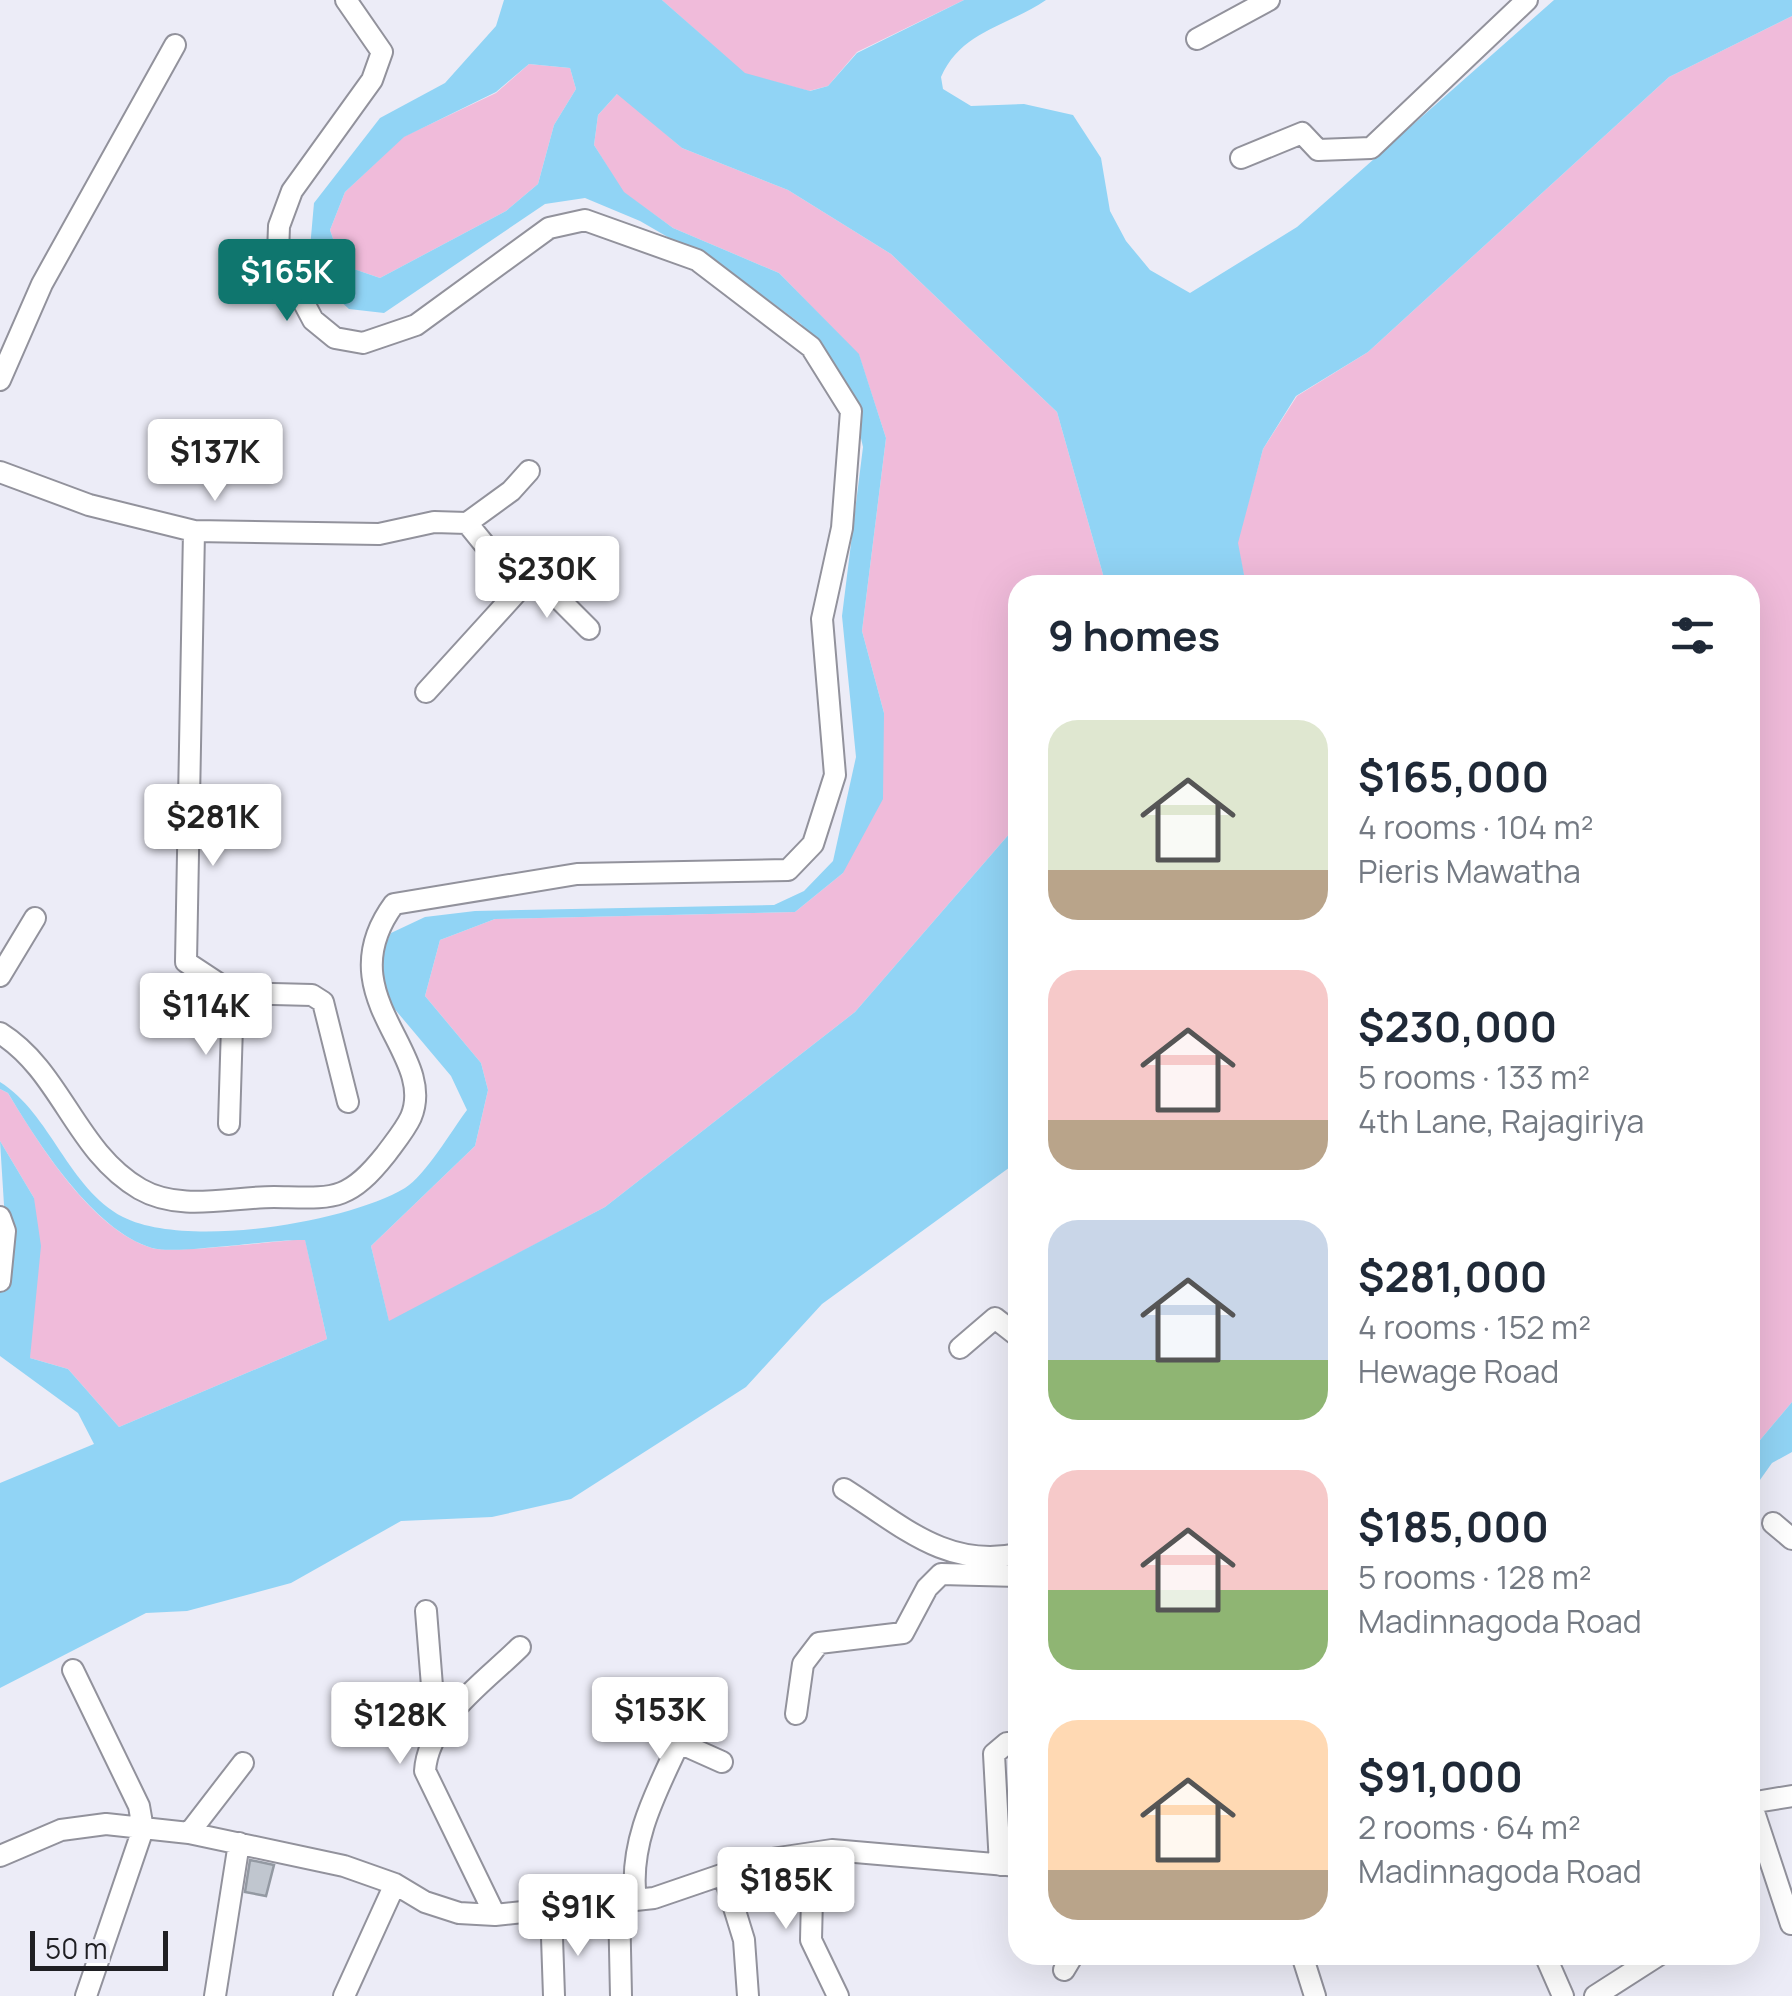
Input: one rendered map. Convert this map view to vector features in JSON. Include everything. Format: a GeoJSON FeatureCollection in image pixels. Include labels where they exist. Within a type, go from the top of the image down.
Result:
{"type":"FeatureCollection","features":[{"type":"Feature","properties":{"kind":"street"},"geometry":{"type":"LineString","coordinates":[[0,1033],[28,1050],[98,1156],[141,1190],[176,1202],[331,1198],[362,1184],[412,1116],[415,1098],[408,1068],[370,972],[376,928],[394,904],[425,895],[577,874],[788,870],[813,844],[835,775],[822,620],[842,528],[852,411],[811,347],[697,260],[585,220],[550,228],[416,325],[363,342],[335,338],[313,320],[278,254],[279,226],[292,191],[372,80],[382,52],[346,0]]}},
{"type":"Feature","properties":{"kind":"street"},"geometry":{"type":"LineString","coordinates":[[1241,158],[1302,133],[1318,150],[1371,148],[1527,0]]}},
{"type":"Feature","properties":{"kind":"street"},"geometry":{"type":"LineString","coordinates":[[1198,39],[1264,1]]}},
{"type":"Feature","properties":{"kind":"street"},"geometry":{"type":"LineString","coordinates":[[0,380],[42,284],[174,44]]}},
{"type":"Feature","properties":{"kind":"street"},"geometry":{"type":"LineString","coordinates":[[0,472],[89,506],[194,531],[379,534],[434,522],[466,523],[511,491],[529,471]]}},
{"type":"Feature","properties":{"kind":"street"},"geometry":{"type":"LineString","coordinates":[[426,692],[516,593],[516,582],[466,523]]}},
{"type":"Feature","properties":{"kind":"street"},"geometry":{"type":"LineString","coordinates":[[194,531],[186,962],[233,993],[312,995],[323,1002],[348,1102]]}},
{"type":"Feature","properties":{"kind":"street"},"geometry":{"type":"LineString","coordinates":[[516,582],[538,579],[589,628]]}},
{"type":"Feature","properties":{"kind":"street"},"geometry":{"type":"LineString","coordinates":[[0,976],[35,918]]}},
{"type":"Feature","properties":{"kind":"street"},"geometry":{"type":"LineString","coordinates":[[230,1124],[233,993]]}},
{"type":"Feature","properties":{"kind":"street"},"geometry":{"type":"LineString","coordinates":[[0,1218],[5,1231],[0,1281]]}},
{"type":"Feature","properties":{"kind":"street"},"geometry":{"type":"LineString","coordinates":[[960,1348],[995,1318],[1008,1328]]}},
{"type":"Feature","properties":{"kind":"street"},"geometry":{"type":"LineString","coordinates":[[844,1488],[939,1549],[986,1560],[1008,1556]]}},
{"type":"Feature","properties":{"kind":"street"},"geometry":{"type":"LineString","coordinates":[[1772,1523],[1792,1538]]}},
{"type":"Feature","properties":{"kind":"street"},"geometry":{"type":"LineString","coordinates":[[796,1714],[802,1664],[819,1643],[903,1633],[928,1588],[941,1574],[1008,1576]]}},
{"type":"Feature","properties":{"kind":"street"},"geometry":{"type":"LineString","coordinates":[[426,1612],[436,1736]]}},
{"type":"Feature","properties":{"kind":"street"},"geometry":{"type":"LineString","coordinates":[[495,1916],[424,1771],[426,1754],[436,1736],[520,1647]]}},
{"type":"Feature","properties":{"kind":"street"},"geometry":{"type":"LineString","coordinates":[[73,1670],[139,1806],[143,1829],[86,1996]]}},
{"type":"Feature","properties":{"kind":"street"},"geometry":{"type":"LineString","coordinates":[[618,1716],[722,1762]]}},
{"type":"Feature","properties":{"kind":"street"},"geometry":{"type":"LineString","coordinates":[[621,1996],[627,1901],[646,1812],[679,1743]]}},
{"type":"Feature","properties":{"kind":"street"},"geometry":{"type":"LineString","coordinates":[[1007,1743],[994,1754],[992,1770],[1008,1860]]}},
{"type":"Feature","properties":{"kind":"street"},"geometry":{"type":"LineString","coordinates":[[189,1833],[242,1763]]}},
{"type":"Feature","properties":{"kind":"street"},"geometry":{"type":"LineString","coordinates":[[1760,1801],[1792,1796]]}},
{"type":"Feature","properties":{"kind":"street"},"geometry":{"type":"LineString","coordinates":[[0,1856],[61,1830],[106,1824],[189,1833],[344,1866],[395,1884],[424,1902],[459,1913],[495,1916],[670,1894],[765,1860],[832,1850],[1008,1866]]}},
{"type":"Feature","properties":{"kind":"street"},"geometry":{"type":"LineString","coordinates":[[1760,1833],[1790,1924]]}},
{"type":"Feature","properties":{"kind":"street"},"geometry":{"type":"LineString","coordinates":[[215,1996],[239,1843]]}},
{"type":"Feature","properties":{"kind":"street"},"geometry":{"type":"LineString","coordinates":[[813,1852],[811,1940],[838,1996]]}},
{"type":"Feature","properties":{"kind":"street"},"geometry":{"type":"LineString","coordinates":[[724,1874],[744,1940],[748,1996]]}},
{"type":"Feature","properties":{"kind":"street"},"geometry":{"type":"LineString","coordinates":[[344,1996],[395,1884]]}},
{"type":"Feature","properties":{"kind":"street"},"geometry":{"type":"LineString","coordinates":[[550,1908],[554,1996]]}},
{"type":"Feature","properties":{"kind":"street"},"geometry":{"type":"LineString","coordinates":[[1305,1965],[1315,1996]]}},
{"type":"Feature","properties":{"kind":"street"},"geometry":{"type":"LineString","coordinates":[[1550,1965],[1563,1996]]}},
{"type":"Feature","properties":{"kind":"street"},"geometry":{"type":"LineString","coordinates":[[1595,1996],[1643,1965]]}},
{"type":"Feature","properties":{"kind":"shaded area"},"geometry":{"type":"Polygon","coordinates":[[[662,0],[964,0],[857,52],[828,86],[809,91],[745,74],[662,0]]]}},
{"type":"Feature","properties":{"kind":"shaded area"},"geometry":{"type":"Polygon","coordinates":[[[1792,16],[1792,1402],[1760,1440],[1760,575],[1244,575],[1237,543],[1263,449],[1297,396],[1368,352],[1669,77],[1792,16]]]}},
{"type":"Feature","properties":{"kind":"shaded area"},"geometry":{"type":"Polygon","coordinates":[[[529,64],[570,68],[576,89],[554,125],[538,184],[506,211],[380,278],[342,265],[330,230],[345,192],[403,137],[496,93],[529,64]]]}},
{"type":"Feature","properties":{"kind":"shaded area"},"geometry":{"type":"Polygon","coordinates":[[[618,93],[682,148],[788,190],[891,254],[1057,412],[1103,575],[1008,575],[1008,835],[855,1012],[605,1207],[389,1322],[371,1246],[475,1146],[488,1090],[481,1063],[425,996],[440,940],[495,919],[795,912],[843,873],[884,713],[862,631],[886,438],[859,355],[779,273],[673,228],[623,192],[594,145],[598,115],[618,93]]]}},
{"type":"Feature","properties":{"kind":"shaded area"},"geometry":{"type":"Polygon","coordinates":[[[0,1089],[8,1093],[35,1136],[88,1204],[130,1238],[163,1249],[305,1239],[327,1339],[119,1427],[68,1369],[30,1358],[34,1198],[0,1141],[0,1089]]]}},
{"type":"Feature","properties":{"kind":"water"},"geometry":{"type":"Polygon","coordinates":[[[504,0],[662,0],[745,73],[810,91],[828,86],[857,53],[964,0],[1046,0],[960,49],[941,77],[943,89],[971,106],[1024,104],[1073,115],[1101,158],[1110,211],[1126,241],[1150,270],[1190,293],[1297,227],[1554,0],[1792,0],[1792,16],[1669,77],[1368,352],[1296,396],[1263,449],[1238,543],[1244,575],[1103,575],[1057,412],[891,254],[788,190],[682,148],[617,94],[598,115],[594,145],[624,192],[673,228],[779,273],[859,354],[886,438],[862,631],[884,713],[883,799],[843,873],[795,912],[495,919],[440,940],[425,996],[481,1063],[488,1090],[475,1146],[371,1246],[389,1321],[605,1207],[855,1012],[1008,835],[1008,1169],[822,1304],[746,1387],[571,1499],[492,1517],[401,1521],[291,1583],[187,1611],[146,1613],[0,1688],[0,1483],[94,1444],[78,1413],[0,1356],[0,1259],[6,1237],[0,1141],[34,1198],[41,1246],[30,1358],[68,1369],[119,1427],[327,1339],[305,1240],[164,1250],[130,1238],[88,1204],[69,1182],[8,1093],[0,1089],[0,1082],[33,1113],[88,1188],[123,1217],[185,1231],[224,1231],[266,1228],[345,1212],[379,1201],[413,1182],[467,1110],[451,1076],[382,994],[381,954],[391,933],[425,917],[475,911],[774,905],[804,891],[833,861],[856,757],[842,616],[863,447],[850,391],[801,324],[737,277],[640,221],[585,198],[545,204],[384,313],[349,309],[327,289],[310,248],[314,203],[380,118],[445,83],[496,26],[504,0]],[[529,64],[496,92],[404,137],[345,192],[330,230],[342,265],[380,278],[506,211],[538,184],[554,125],[576,89],[570,68],[529,64]]]}},
{"type":"Feature","properties":{"kind":"water"},"geometry":{"type":"Polygon","coordinates":[[[1792,1402],[1792,1452],[1772,1463],[1760,1480],[1760,1440],[1792,1402]]]}},
{"type":"Feature","properties":{"kind":"building"},"geometry":{"type":"Polygon","coordinates":[[[250,1860],[274,1865],[266,1896],[245,1892],[250,1860]]]}}]}
